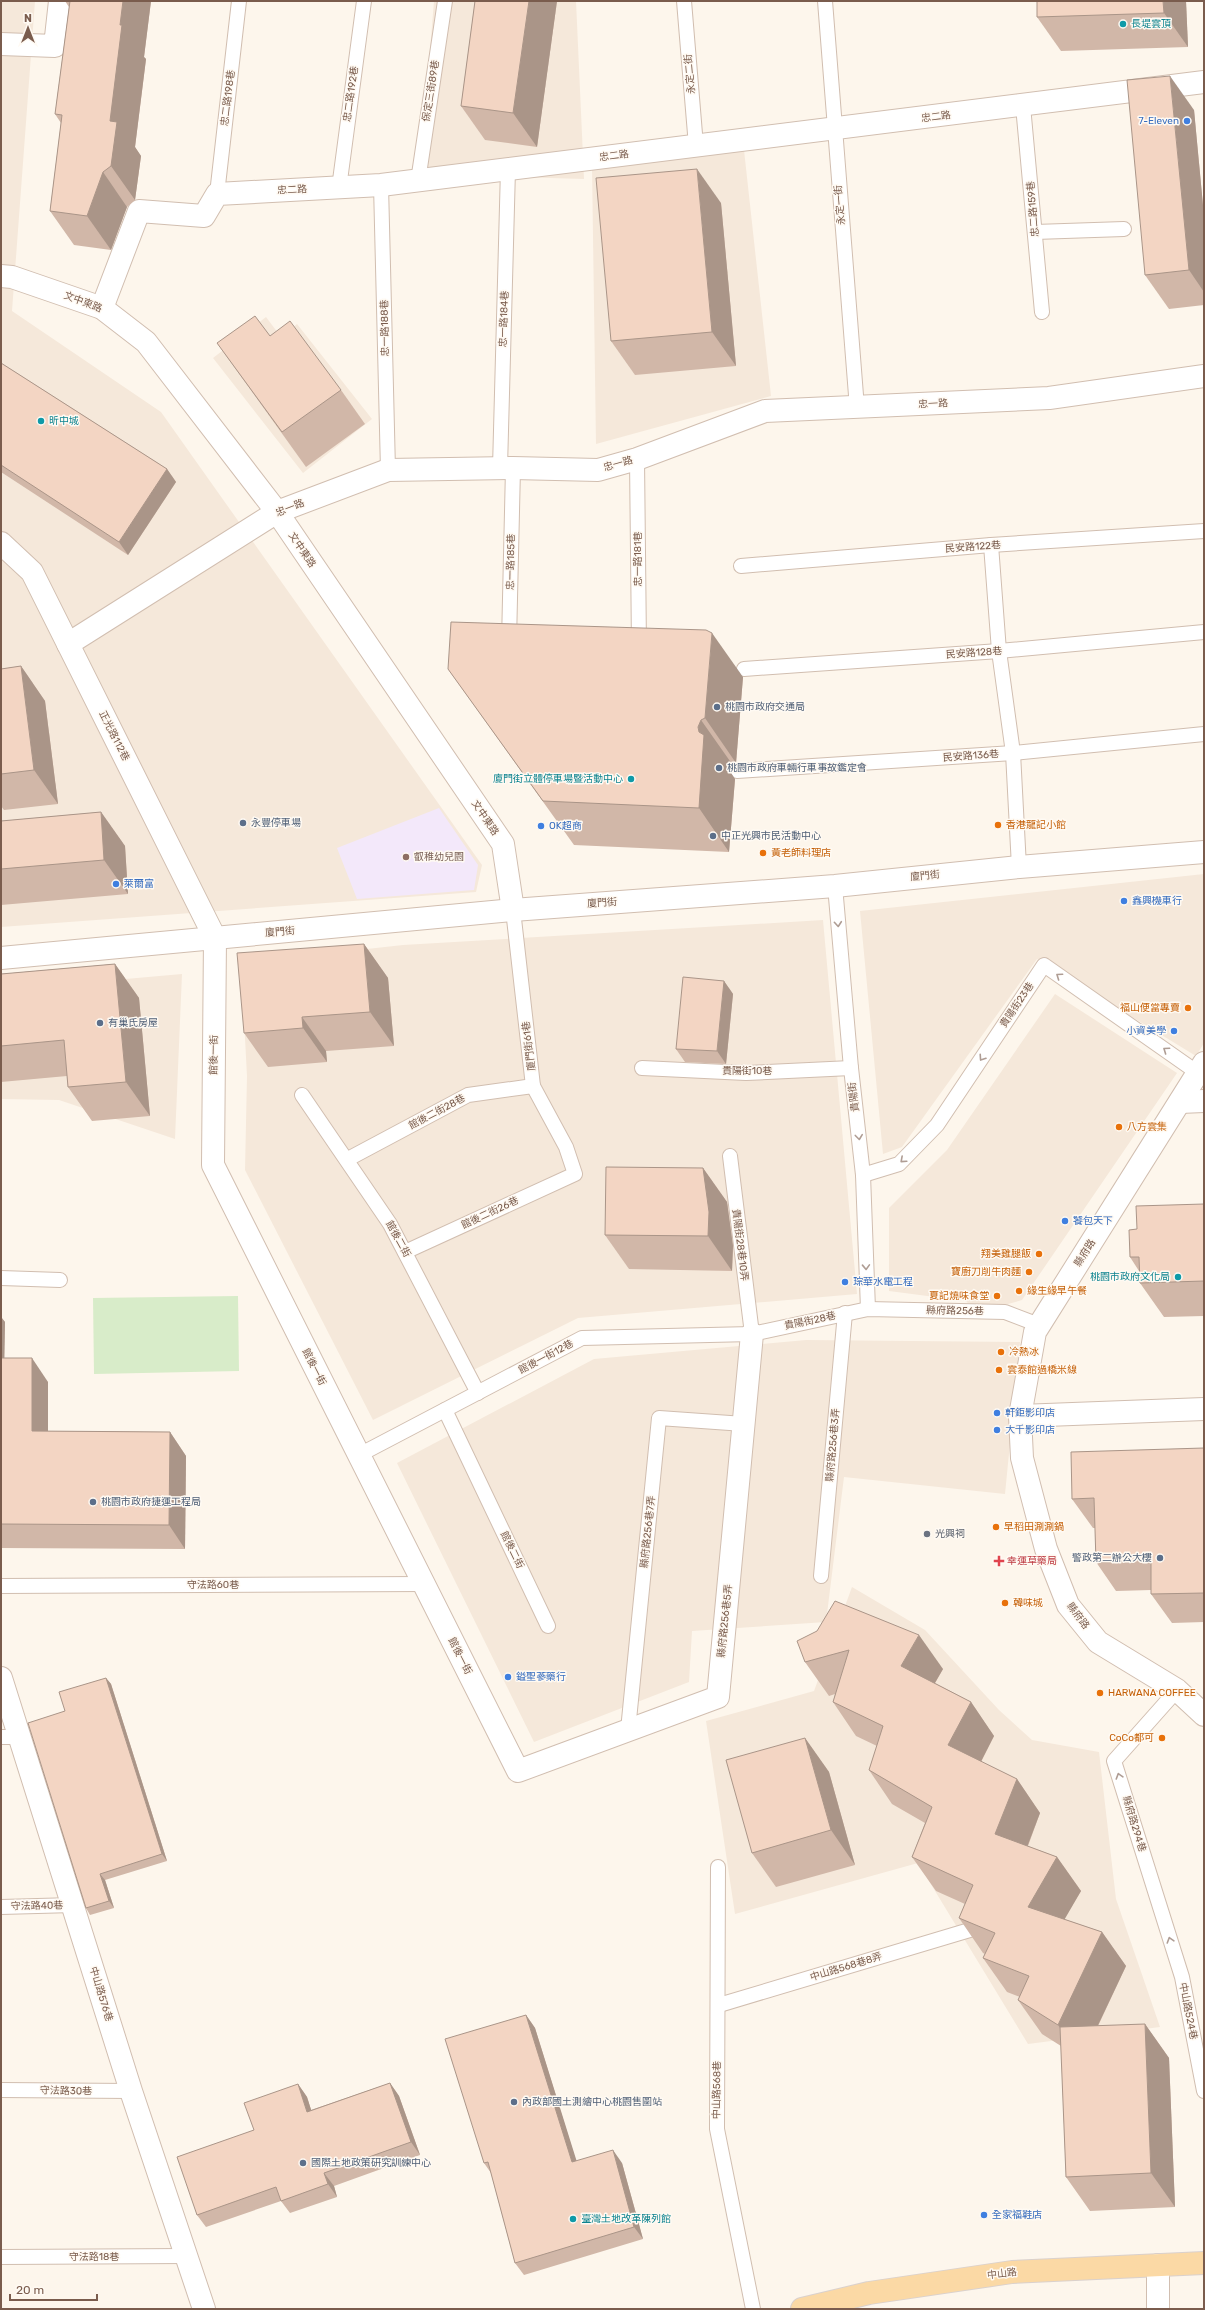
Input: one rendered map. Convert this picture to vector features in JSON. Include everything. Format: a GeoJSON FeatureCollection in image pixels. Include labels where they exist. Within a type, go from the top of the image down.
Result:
{"type":"FeatureCollection","features":[{"type":"Feature","properties":{"kind":"main road","name":"中山路"},"geometry":{"type":"LineString","coordinates":[[802,2309],[869,2293],[1012,2272],[1204,2263]]}},
{"type":"Feature","properties":{"kind":"street"},"geometry":{"type":"LineString","coordinates":[[1,44],[54,46],[60,1]]}},
{"type":"Feature","properties":{"kind":"street","name":"忠二路"},"geometry":{"type":"LineString","coordinates":[[217,194],[339,188],[418,181],[834,130],[1204,82]]}},
{"type":"Feature","properties":{"kind":"street"},"geometry":{"type":"LineString","coordinates":[[102,308],[139,211],[204,216],[217,194]]}},
{"type":"Feature","properties":{"kind":"street","name":"文中東路"},"geometry":{"type":"LineString","coordinates":[[1,276],[12,277],[102,308],[146,342],[277,512],[504,844],[513,910]]}},
{"type":"Feature","properties":{"kind":"street","name":"忠一路"},"geometry":{"type":"LineString","coordinates":[[68,644],[277,512],[388,470],[506,468],[598,470],[638,459],[765,411],[857,408],[1049,398],[1204,376]]}},
{"type":"Feature","properties":{"kind":"street","name":"正光路112巷"},"geometry":{"type":"LineString","coordinates":[[1,543],[32,572],[215,938]]}},
{"type":"Feature","properties":{"kind":"street","name":"廈門街"},"geometry":{"type":"LineString","coordinates":[[1,958],[513,910],[835,886],[1019,867],[1204,852]]}},
{"type":"Feature","properties":{"kind":"street","name":"館後一街"},"geometry":{"type":"LineString","coordinates":[[215,938],[213,1165],[518,1771]]}},
{"type":"Feature","properties":{"kind":"street","name":"縣府路"},"geometry":{"type":"LineString","coordinates":[[1201,1068],[1035,1332],[1020,1416],[1022,1458],[1046,1549],[1068,1605],[1098,1642],[1177,1690],[1204,1715]]}},
{"type":"Feature","properties":{"kind":"street"},"geometry":{"type":"LineString","coordinates":[[1180,1102],[1204,1102]]}},
{"type":"Feature","properties":{"kind":"street","name":"縣府路256巷5弄"},"geometry":{"type":"LineString","coordinates":[[518,1771],[718,1697],[752,1334]]}},
{"type":"Feature","properties":{"kind":"street"},"geometry":{"type":"LineString","coordinates":[[1020,1416],[1204,1409]]}},
{"type":"Feature","properties":{"kind":"street","name":"中山路576巷"},"geometry":{"type":"LineString","coordinates":[[1,1678],[10,1737],[74,1905],[131,2091],[204,2309]]}},
{"type":"Feature","properties":{"kind":"street"},"geometry":{"type":"LineString","coordinates":[[1158,2265],[1158,2309]]}},
{"type":"Feature","properties":{"kind":"lane","name":"忠二路198巷"},"geometry":{"type":"LineString","coordinates":[[217,194],[239,1]]}},
{"type":"Feature","properties":{"kind":"lane","name":"忠二路192巷"},"geometry":{"type":"LineString","coordinates":[[339,188],[364,1]]}},
{"type":"Feature","properties":{"kind":"lane","name":"保定三街89巷"},"geometry":{"type":"LineString","coordinates":[[418,181],[445,1]]}},
{"type":"Feature","properties":{"kind":"lane","name":"永定二街"},"geometry":{"type":"LineString","coordinates":[[684,1],[696,146]]}},
{"type":"Feature","properties":{"kind":"lane","name":"永定一街"},"geometry":{"type":"LineString","coordinates":[[825,1],[857,408]]}},
{"type":"Feature","properties":{"kind":"lane","name":"忠二路159巷"},"geometry":{"type":"LineString","coordinates":[[1023,106],[1042,312]]}},
{"type":"Feature","properties":{"kind":"lane","name":"忠一路184巷"},"geometry":{"type":"LineString","coordinates":[[506,468],[508,170]]}},
{"type":"Feature","properties":{"kind":"lane","name":"忠一路188巷"},"geometry":{"type":"LineString","coordinates":[[381,185],[388,470]]}},
{"type":"Feature","properties":{"kind":"lane"},"geometry":{"type":"LineString","coordinates":[[1035,232],[1124,229]]}},
{"type":"Feature","properties":{"kind":"lane","name":"忠一路181巷"},"geometry":{"type":"LineString","coordinates":[[638,459],[639,658]]}},
{"type":"Feature","properties":{"kind":"lane","name":"忠一路185巷"},"geometry":{"type":"LineString","coordinates":[[506,468],[509,657]]}},
{"type":"Feature","properties":{"kind":"lane","name":"民安路122巷"},"geometry":{"type":"LineString","coordinates":[[741,566],[991,545],[1204,531]]}},
{"type":"Feature","properties":{"kind":"lane"},"geometry":{"type":"LineString","coordinates":[[991,545],[999,651],[1013,753],[1019,867]]}},
{"type":"Feature","properties":{"kind":"lane","name":"民安路128巷"},"geometry":{"type":"LineString","coordinates":[[744,669],[999,651],[1204,632]]}},
{"type":"Feature","properties":{"kind":"lane","name":"民安路136巷"},"geometry":{"type":"LineString","coordinates":[[737,771],[1013,753],[1204,734]]}},
{"type":"Feature","properties":{"kind":"lane","name":"貴陽街"},"geometry":{"type":"LineString","coordinates":[[835,886],[851,1068],[863,1175],[868,1308]]}},
{"type":"Feature","properties":{"kind":"lane","name":"廈門街61巷"},"geometry":{"type":"LineString","coordinates":[[513,910],[533,1086],[566,1146],[575,1174]]}},
{"type":"Feature","properties":{"kind":"lane","name":"貴陽街23巷"},"geometry":{"type":"LineString","coordinates":[[863,1175],[899,1164],[937,1125],[1044,965],[1201,1068]]}},
{"type":"Feature","properties":{"kind":"lane","name":"貴陽街10巷"},"geometry":{"type":"LineString","coordinates":[[642,1068],[746,1072],[851,1068]]}},
{"type":"Feature","properties":{"kind":"lane","name":"館後二街28巷"},"geometry":{"type":"LineString","coordinates":[[348,1159],[468,1095],[533,1086]]}},
{"type":"Feature","properties":{"kind":"lane","name":"館後二街"},"geometry":{"type":"LineString","coordinates":[[302,1095],[348,1159],[390,1224],[478,1393]]}},
{"type":"Feature","properties":{"kind":"lane","name":"貴陽街28巷10弄"},"geometry":{"type":"LineString","coordinates":[[730,1156],[752,1334]]}},
{"type":"Feature","properties":{"kind":"lane","name":"館後二街26巷"},"geometry":{"type":"LineString","coordinates":[[405,1252],[575,1174]]}},
{"type":"Feature","properties":{"kind":"lane"},"geometry":{"type":"LineString","coordinates":[[1,1278],[60,1280]]}},
{"type":"Feature","properties":{"kind":"lane","name":"縣府路256巷"},"geometry":{"type":"LineString","coordinates":[[868,1308],[1004,1312],[1039,1325]]}},
{"type":"Feature","properties":{"kind":"lane","name":"貴陽街28巷"},"geometry":{"type":"LineString","coordinates":[[752,1334],[868,1308]]}},
{"type":"Feature","properties":{"kind":"lane","name":"縣府路256巷3弄"},"geometry":{"type":"LineString","coordinates":[[821,1576],[845,1313]]}},
{"type":"Feature","properties":{"kind":"lane","name":"館後一街12巷"},"geometry":{"type":"LineString","coordinates":[[359,1455],[582,1338],[752,1334]]}},
{"type":"Feature","properties":{"kind":"lane","name":"館後二街"},"geometry":{"type":"LineString","coordinates":[[445,1410],[548,1626]]}},
{"type":"Feature","properties":{"kind":"lane","name":"縣府路256巷7弄"},"geometry":{"type":"LineString","coordinates":[[628,1730],[659,1418],[744,1424]]}},
{"type":"Feature","properties":{"kind":"lane","name":"守法路60巷"},"geometry":{"type":"LineString","coordinates":[[1,1586],[425,1584]]}},
{"type":"Feature","properties":{"kind":"lane","name":"縣府路294巷"},"geometry":{"type":"LineString","coordinates":[[1177,1690],[1114,1761],[1182,1977]]}},
{"type":"Feature","properties":{"kind":"lane","name":"中山路568巷"},"geometry":{"type":"LineString","coordinates":[[718,1867],[717,2129],[753,2309]]}},
{"type":"Feature","properties":{"kind":"lane","name":"守法路40巷"},"geometry":{"type":"LineString","coordinates":[[1,1907],[74,1905]]}},
{"type":"Feature","properties":{"kind":"lane","name":"中山路568巷8弄"},"geometry":{"type":"LineString","coordinates":[[718,2005],[972,1929]]}},
{"type":"Feature","properties":{"kind":"lane","name":"中山路524巷"},"geometry":{"type":"LineString","coordinates":[[1182,1977],[1204,2091]]}},
{"type":"Feature","properties":{"kind":"lane","name":"守法路30巷"},"geometry":{"type":"LineString","coordinates":[[1,2090],[131,2091]]}},
{"type":"Feature","properties":{"kind":"lane","name":"守法路18巷"},"geometry":{"type":"LineString","coordinates":[[1,2257],[187,2256]]}},
{"type":"Feature","properties":{"kind":"shaded area"},"geometry":{"type":"Polygon","coordinates":[[[1,1],[35,1],[12,311],[161,412],[482,865],[476,892],[1,927],[1,1]]]}},
{"type":"Feature","properties":{"kind":"shaded area"},"geometry":{"type":"Polygon","coordinates":[[[434,1],[576,1],[584,179],[420,174],[434,1]]]}},
{"type":"Feature","properties":{"kind":"shaded area"},"geometry":{"type":"Polygon","coordinates":[[[744,150],[771,396],[596,444],[592,167],[744,150]]]}},
{"type":"Feature","properties":{"kind":"shaded area"},"geometry":{"type":"Polygon","coordinates":[[[266,317],[281,337],[297,324],[372,419],[303,473],[213,358],[266,317]]]}},
{"type":"Feature","properties":{"kind":"shaded area","name":"叡稚幼兒園"},"geometry":{"type":"Polygon","coordinates":[[[439,808],[478,865],[474,890],[357,899],[337,848],[439,808]]]}},
{"type":"Feature","properties":{"kind":"shaded area"},"geometry":{"type":"Polygon","coordinates":[[[1204,874],[1204,1043],[1196,1056],[1037,959],[902,1147],[883,1154],[860,911],[1204,874]]]}},
{"type":"Feature","properties":{"kind":"shaded area"},"geometry":{"type":"Polygon","coordinates":[[[823,920],[857,1294],[578,1318],[373,1420],[245,1170],[247,1076],[241,963],[403,945],[823,920]]]}},
{"type":"Feature","properties":{"kind":"shaded area"},"geometry":{"type":"Polygon","coordinates":[[[182,974],[175,1139],[59,1100],[1,1099],[1,990],[182,974]]]}},
{"type":"Feature","properties":{"kind":"shaded area"},"geometry":{"type":"Polygon","coordinates":[[[1055,994],[1177,1073],[1022,1300],[983,1311],[955,1296],[935,1297],[889,1291],[889,1208],[947,1150],[1055,994]]]}},
{"type":"Feature","properties":{"kind":"shaded area"},"geometry":{"type":"Polygon","coordinates":[[[806,1340],[1020,1342],[1005,1494],[844,1477],[826,1622],[692,1631],[689,1682],[534,1742],[397,1463],[594,1359],[806,1340]]]}},
{"type":"Feature","properties":{"kind":"shaded area"},"geometry":{"type":"Polygon","coordinates":[[[852,1587],[925,1630],[999,1710],[1032,1740],[1099,1752],[1116,1899],[1160,2027],[1028,2044],[918,1863],[735,1914],[706,1721],[814,1691],[852,1587]]]}},
{"type":"Feature","properties":{"kind":"green space"},"geometry":{"type":"Polygon","coordinates":[[[238,1296],[239,1371],[94,1374],[93,1298],[238,1296]]]}},
{"type":"Feature","properties":{"kind":"building"},"geometry":{"type":"Polygon","coordinates":[[[70,1],[123,1],[120,25],[122,25],[110,121],[117,122],[111,166],[103,172],[87,216],[50,211],[62,115],[55,114],[70,1]]]}},
{"type":"Feature","properties":{"kind":"building"},"geometry":{"type":"Polygon","coordinates":[[[475,1],[529,1],[513,113],[461,106],[475,1]]]}},
{"type":"Feature","properties":{"kind":"building"},"geometry":{"type":"Polygon","coordinates":[[[1037,1],[1163,1],[1164,13],[1037,17],[1037,1]]]}},
{"type":"Feature","properties":{"kind":"building"},"geometry":{"type":"Polygon","coordinates":[[[1170,76],[1189,270],[1145,275],[1127,80],[1170,76]]]}},
{"type":"Feature","properties":{"kind":"building"},"geometry":{"type":"Polygon","coordinates":[[[697,169],[712,332],[611,341],[596,178],[697,169]]]}},
{"type":"Feature","properties":{"kind":"building"},"geometry":{"type":"Polygon","coordinates":[[[255,316],[270,336],[290,321],[341,390],[282,432],[217,343],[255,316]]]}},
{"type":"Feature","properties":{"kind":"building","name":"昕中城"},"geometry":{"type":"Polygon","coordinates":[[[1,363],[167,469],[119,542],[1,465],[1,363]]]}},
{"type":"Feature","properties":{"kind":"building","name":"廈門街立體停車場暨活動中心"},"geometry":{"type":"Polygon","coordinates":[[[451,622],[706,630],[712,633],[705,718],[701,720],[698,727],[699,732],[704,735],[699,808],[543,801],[448,669],[451,622]]]}},
{"type":"Feature","properties":{"kind":"building"},"geometry":{"type":"Polygon","coordinates":[[[21,666],[34,770],[1,774],[1,669],[21,666]]]}},
{"type":"Feature","properties":{"kind":"building"},"geometry":{"type":"Polygon","coordinates":[[[101,812],[104,860],[1,869],[1,821],[101,812]]]}},
{"type":"Feature","properties":{"kind":"building"},"geometry":{"type":"Polygon","coordinates":[[[364,944],[370,1012],[302,1017],[303,1028],[244,1033],[237,953],[364,944]]]}},
{"type":"Feature","properties":{"kind":"building"},"geometry":{"type":"Polygon","coordinates":[[[115,964],[126,1082],[68,1087],[64,1040],[1,1046],[1,974],[115,964]]]}},
{"type":"Feature","properties":{"kind":"building"},"geometry":{"type":"Polygon","coordinates":[[[683,977],[724,981],[717,1051],[676,1049],[683,977]]]}},
{"type":"Feature","properties":{"kind":"building"},"geometry":{"type":"Polygon","coordinates":[[[606,1167],[703,1168],[709,1212],[708,1236],[605,1235],[606,1167]]]}},
{"type":"Feature","properties":{"kind":"building"},"geometry":{"type":"Polygon","coordinates":[[[1204,1204],[1204,1281],[1140,1283],[1139,1257],[1130,1257],[1129,1230],[1137,1229],[1136,1206],[1204,1204]]]}},
{"type":"Feature","properties":{"kind":"building","name":"桃園市政府捷運工程局"},"geometry":{"type":"Polygon","coordinates":[[[1,1358],[32,1358],[32,1431],[170,1432],[169,1525],[1,1524],[1,1358]]]}},
{"type":"Feature","properties":{"kind":"building","name":"警政第二辦公大樓"},"geometry":{"type":"Polygon","coordinates":[[[1204,1448],[1204,1593],[1151,1594],[1151,1560],[1096,1562],[1094,1498],[1072,1499],[1071,1452],[1204,1448]]]}},
{"type":"Feature","properties":{"kind":"building"},"geometry":{"type":"Polygon","coordinates":[[[835,1601],[919,1635],[901,1666],[971,1702],[948,1745],[1017,1779],[995,1834],[1057,1857],[1028,1907],[1102,1932],[1058,2025],[1018,2000],[1029,1976],[983,1958],[995,1933],[959,1918],[973,1885],[912,1857],[932,1807],[869,1770],[883,1726],[833,1702],[849,1650],[805,1662],[797,1641],[817,1631],[835,1601]]]}},
{"type":"Feature","properties":{"kind":"building"},"geometry":{"type":"Polygon","coordinates":[[[106,1678],[162,1854],[100,1874],[109,1901],[86,1908],[28,1723],[65,1711],[59,1692],[106,1678]]]}},
{"type":"Feature","properties":{"kind":"building"},"geometry":{"type":"Polygon","coordinates":[[[805,1738],[831,1830],[752,1853],[726,1760],[805,1738]]]}},
{"type":"Feature","properties":{"kind":"building"},"geometry":{"type":"Polygon","coordinates":[[[526,2015],[572,2162],[613,2150],[634,2227],[515,2263],[488,2162],[484,2163],[445,2039],[526,2015]]]}},
{"type":"Feature","properties":{"kind":"building"},"geometry":{"type":"Polygon","coordinates":[[[1145,2024],[1151,2173],[1066,2177],[1060,2027],[1145,2024]]]}},
{"type":"Feature","properties":{"kind":"building","name":"國際土地政策研究訓練中心"},"geometry":{"type":"Polygon","coordinates":[[[390,2083],[411,2142],[324,2173],[328,2184],[281,2201],[276,2187],[197,2215],[177,2157],[254,2130],[244,2103],[298,2084],[307,2112],[390,2083]]]}},
{"type":"Feature","properties":{"kind":"place","name":"長堤雲頂"},"geometry":{"type":"Point","coordinates":[1123,24]}},
{"type":"Feature","properties":{"kind":"place","name":"7-Eleven"},"geometry":{"type":"Point","coordinates":[1187,121]}},
{"type":"Feature","properties":{"kind":"place","name":"昕中城"},"geometry":{"type":"Point","coordinates":[41,421]}},
{"type":"Feature","properties":{"kind":"place","name":"桃園市政府交通局"},"geometry":{"type":"Point","coordinates":[717,707]}},
{"type":"Feature","properties":{"kind":"place","name":"桃園市政府車輛行車事故鑑定會"},"geometry":{"type":"Point","coordinates":[719,768]}},
{"type":"Feature","properties":{"kind":"place","name":"廈門街立體停車場暨活動中心"},"geometry":{"type":"Point","coordinates":[631,779]}},
{"type":"Feature","properties":{"kind":"place","name":"永豐停車場"},"geometry":{"type":"Point","coordinates":[243,823]}},
{"type":"Feature","properties":{"kind":"place","name":"香港龍記小館"},"geometry":{"type":"Point","coordinates":[998,825]}},
{"type":"Feature","properties":{"kind":"place","name":"OK超商"},"geometry":{"type":"Point","coordinates":[541,826]}},
{"type":"Feature","properties":{"kind":"place","name":"中正光興市民活動中心"},"geometry":{"type":"Point","coordinates":[713,836]}},
{"type":"Feature","properties":{"kind":"place","name":"黃老師料理店"},"geometry":{"type":"Point","coordinates":[763,853]}},
{"type":"Feature","properties":{"kind":"place","name":"叡稚幼兒園"},"geometry":{"type":"Point","coordinates":[406,857]}},
{"type":"Feature","properties":{"kind":"place","name":"萊爾富"},"geometry":{"type":"Point","coordinates":[116,884]}},
{"type":"Feature","properties":{"kind":"place","name":"鑫興機車行"},"geometry":{"type":"Point","coordinates":[1124,901]}},
{"type":"Feature","properties":{"kind":"place","name":"福山便當專賣"},"geometry":{"type":"Point","coordinates":[1188,1008]}},
{"type":"Feature","properties":{"kind":"place","name":"有巢氏房屋"},"geometry":{"type":"Point","coordinates":[100,1023]}},
{"type":"Feature","properties":{"kind":"place","name":"小資美學"},"geometry":{"type":"Point","coordinates":[1174,1031]}},
{"type":"Feature","properties":{"kind":"place","name":"八方雲集"},"geometry":{"type":"Point","coordinates":[1119,1127]}},
{"type":"Feature","properties":{"kind":"place","name":"饕包天下"},"geometry":{"type":"Point","coordinates":[1065,1221]}},
{"type":"Feature","properties":{"kind":"place","name":"翔美雞腿飯"},"geometry":{"type":"Point","coordinates":[1039,1254]}},
{"type":"Feature","properties":{"kind":"place","name":"寶廚刀削牛肉麵"},"geometry":{"type":"Point","coordinates":[1029,1272]}},
{"type":"Feature","properties":{"kind":"place","name":"桃園市政府文化局"},"geometry":{"type":"Point","coordinates":[1178,1277]}},
{"type":"Feature","properties":{"kind":"place","name":"琮華水電工程"},"geometry":{"type":"Point","coordinates":[845,1282]}},
{"type":"Feature","properties":{"kind":"place","name":"緣生緣早午餐"},"geometry":{"type":"Point","coordinates":[1019,1291]}},
{"type":"Feature","properties":{"kind":"place","name":"夏記燒味食堂"},"geometry":{"type":"Point","coordinates":[997,1296]}},
{"type":"Feature","properties":{"kind":"place","name":"冷熱冰"},"geometry":{"type":"Point","coordinates":[1001,1352]}},
{"type":"Feature","properties":{"kind":"place","name":"雲泰館過橋米線"},"geometry":{"type":"Point","coordinates":[999,1370]}},
{"type":"Feature","properties":{"kind":"place","name":"軒鉅影印店"},"geometry":{"type":"Point","coordinates":[997,1413]}},
{"type":"Feature","properties":{"kind":"place","name":"大千影印店"},"geometry":{"type":"Point","coordinates":[997,1430]}},
{"type":"Feature","properties":{"kind":"place","name":"桃園市政府捷運工程局"},"geometry":{"type":"Point","coordinates":[93,1502]}},
{"type":"Feature","properties":{"kind":"place","name":"早稻田涮涮鍋"},"geometry":{"type":"Point","coordinates":[996,1527]}},
{"type":"Feature","properties":{"kind":"place","name":"光興祠"},"geometry":{"type":"Point","coordinates":[927,1534]}},
{"type":"Feature","properties":{"kind":"place","name":"警政第二辦公大樓"},"geometry":{"type":"Point","coordinates":[1160,1558]}},
{"type":"Feature","properties":{"kind":"place","name":"幸運草藥局"},"geometry":{"type":"Point","coordinates":[999,1561]}},
{"type":"Feature","properties":{"kind":"place","name":"韓味城"},"geometry":{"type":"Point","coordinates":[1005,1603]}},
{"type":"Feature","properties":{"kind":"place","name":"鎰聖蔘藥行"},"geometry":{"type":"Point","coordinates":[508,1677]}},
{"type":"Feature","properties":{"kind":"place","name":"HARWANA COFFEE"},"geometry":{"type":"Point","coordinates":[1100,1693]}},
{"type":"Feature","properties":{"kind":"place","name":"CoCo都可"},"geometry":{"type":"Point","coordinates":[1162,1738]}},
{"type":"Feature","properties":{"kind":"place","name":"內政部國土測繪中心桃園售圖站"},"geometry":{"type":"Point","coordinates":[514,2102]}},
{"type":"Feature","properties":{"kind":"place","name":"國際土地政策研究訓練中心"},"geometry":{"type":"Point","coordinates":[303,2163]}},
{"type":"Feature","properties":{"kind":"place","name":"全家福鞋店"},"geometry":{"type":"Point","coordinates":[984,2215]}},
{"type":"Feature","properties":{"kind":"place","name":"臺灣土地改革陳列館"},"geometry":{"type":"Point","coordinates":[573,2219]}}]}
